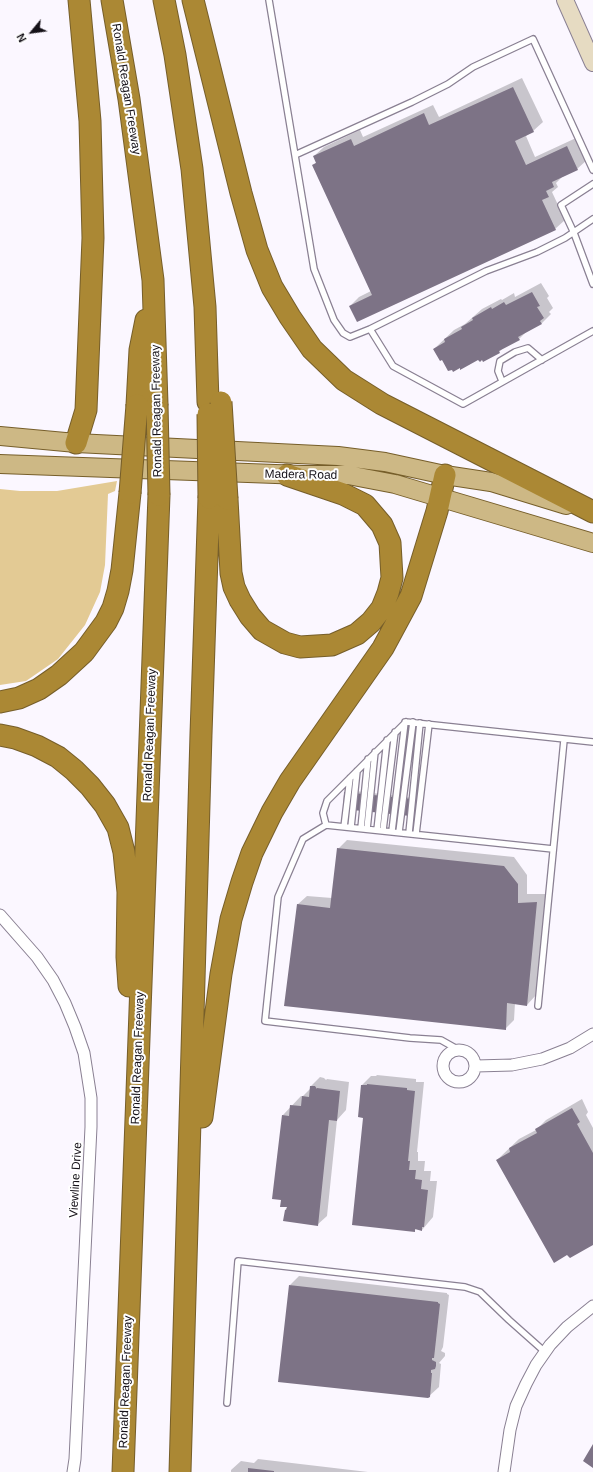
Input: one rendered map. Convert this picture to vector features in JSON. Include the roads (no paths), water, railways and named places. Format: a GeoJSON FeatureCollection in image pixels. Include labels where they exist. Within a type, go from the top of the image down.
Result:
{"type":"FeatureCollection","features":[{"type":"Feature","properties":{"kind":"highway"},"geometry":{"type":"LineString","coordinates":[[76,443],[86,410],[93,238],[90,121],[79,0]]}},
{"type":"Feature","properties":{"kind":"highway","name":"Ronald Reagan Freeway"},"geometry":{"type":"LineString","coordinates":[[112,0],[129,99],[153,280],[147,405],[159,494],[123,1472]]}},
{"type":"Feature","properties":{"kind":"highway"},"geometry":{"type":"LineString","coordinates":[[164,0],[175,55],[192,169],[200,257],[215,330],[214,402],[218,498],[201,734],[180,1472]]}},
{"type":"Feature","properties":{"kind":"highway"},"geometry":{"type":"LineString","coordinates":[[194,0],[241,193],[257,250],[272,287],[290,317],[312,348],[344,380],[382,404],[593,513]]}},
{"type":"Feature","properties":{"kind":"highway"},"geometry":{"type":"LineString","coordinates":[[0,702],[19,698],[39,689],[59,675],[84,652],[106,622],[113,608],[121,577],[130,493],[147,405]]}},
{"type":"Feature","properties":{"kind":"highway"},"geometry":{"type":"LineString","coordinates":[[218,498],[233,580],[240,600],[250,616],[262,630],[285,643],[300,647],[332,645],[357,634],[371,622],[382,608],[392,578],[390,543],[382,525],[365,505],[343,494],[287,475]]}},
{"type":"Feature","properties":{"kind":"highway"},"geometry":{"type":"LineString","coordinates":[[188,1227],[221,974],[231,920],[242,882],[252,853],[290,780],[383,648],[411,596],[437,511],[445,475]]}},
{"type":"Feature","properties":{"kind":"highway"},"geometry":{"type":"LineString","coordinates":[[0,735],[15,738],[37,746],[58,757],[90,786],[105,805],[118,828],[124,852],[128,892],[126,957],[137,1066]]}},
{"type":"Feature","properties":{"kind":"main road"},"geometry":{"type":"LineString","coordinates":[[565,0],[593,63]]}},
{"type":"Feature","properties":{"kind":"main road","name":"Madera Road"},"geometry":{"type":"LineString","coordinates":[[0,436],[76,443],[338,456],[385,462],[445,475],[491,482],[593,513]]}},
{"type":"Feature","properties":{"kind":"main road","name":"Madera Road"},"geometry":{"type":"LineString","coordinates":[[0,464],[348,476],[395,484],[441,496],[593,543]]}},
{"type":"Feature","properties":{"kind":"street","name":"Viewline Drive"},"geometry":{"type":"LineString","coordinates":[[0,915],[38,957],[66,1003],[84,1053],[91,1098],[90,1151],[75,1459],[73,1472]]}},
{"type":"Feature","properties":{"kind":"street"},"geometry":{"type":"LineString","coordinates":[[476,1066],[512,1065],[542,1059],[570,1048],[593,1034]]}},
{"type":"Feature","properties":{"kind":"street"},"geometry":{"type":"LineString","coordinates":[[457,1049],[468,1051],[475,1060],[476,1066],[475,1071],[469,1079],[459,1082],[449,1079],[443,1070],[444,1059],[451,1051],[457,1049]]}},
{"type":"Feature","properties":{"kind":"street"},"geometry":{"type":"LineString","coordinates":[[504,1472],[510,1430],[516,1406],[526,1384],[545,1352],[567,1327],[593,1306]]}},
{"type":"Feature","properties":{"kind":"lane"},"geometry":{"type":"LineString","coordinates":[[269,0],[314,269],[334,320],[343,333],[350,337],[370,329],[486,272],[537,252],[574,233],[593,219]]}},
{"type":"Feature","properties":{"kind":"lane"},"geometry":{"type":"LineString","coordinates":[[295,155],[412,102],[448,84],[473,67],[533,39],[593,170]]}},
{"type":"Feature","properties":{"kind":"lane"},"geometry":{"type":"LineString","coordinates":[[593,184],[561,205],[574,233],[593,284]]}},
{"type":"Feature","properties":{"kind":"lane"},"geometry":{"type":"LineString","coordinates":[[370,329],[393,366],[463,404],[593,331]]}},
{"type":"Feature","properties":{"kind":"lane"},"geometry":{"type":"LineString","coordinates":[[502,381],[498,371],[500,361],[515,352],[528,348],[542,360]]}},
{"type":"Feature","properties":{"kind":"lane"},"geometry":{"type":"LineString","coordinates":[[392,831],[406,722]]}},
{"type":"Feature","properties":{"kind":"lane"},"geometry":{"type":"LineString","coordinates":[[326,825],[323,813],[327,801],[406,722],[593,742]]}},
{"type":"Feature","properties":{"kind":"lane"},"geometry":{"type":"LineString","coordinates":[[400,832],[413,722]]}},
{"type":"Feature","properties":{"kind":"lane"},"geometry":{"type":"LineString","coordinates":[[409,833],[420,723]]}},
{"type":"Feature","properties":{"kind":"lane"},"geometry":{"type":"LineString","coordinates":[[416,834],[429,724]]}},
{"type":"Feature","properties":{"kind":"lane"},"geometry":{"type":"LineString","coordinates":[[383,830],[395,732]]}},
{"type":"Feature","properties":{"kind":"lane"},"geometry":{"type":"LineString","coordinates":[[377,830],[387,740]]}},
{"type":"Feature","properties":{"kind":"lane"},"geometry":{"type":"LineString","coordinates":[[538,1006],[564,740]]}},
{"type":"Feature","properties":{"kind":"lane"},"geometry":{"type":"LineString","coordinates":[[367,829],[375,752]]}},
{"type":"Feature","properties":{"kind":"lane"},"geometry":{"type":"LineString","coordinates":[[360,828],[368,759]]}},
{"type":"Feature","properties":{"kind":"lane"},"geometry":{"type":"LineString","coordinates":[[351,827],[357,770]]}},
{"type":"Feature","properties":{"kind":"lane"},"geometry":{"type":"LineString","coordinates":[[344,826],[350,778]]}},
{"type":"Feature","properties":{"kind":"lane"},"geometry":{"type":"LineString","coordinates":[[457,1049],[441,1040],[410,1038],[264,1021],[278,897],[303,839],[326,825],[553,849]]}},
{"type":"Feature","properties":{"kind":"lane"},"geometry":{"type":"LineString","coordinates":[[227,1403],[238,1261],[466,1286],[480,1292],[508,1320],[545,1352]]}}]}
